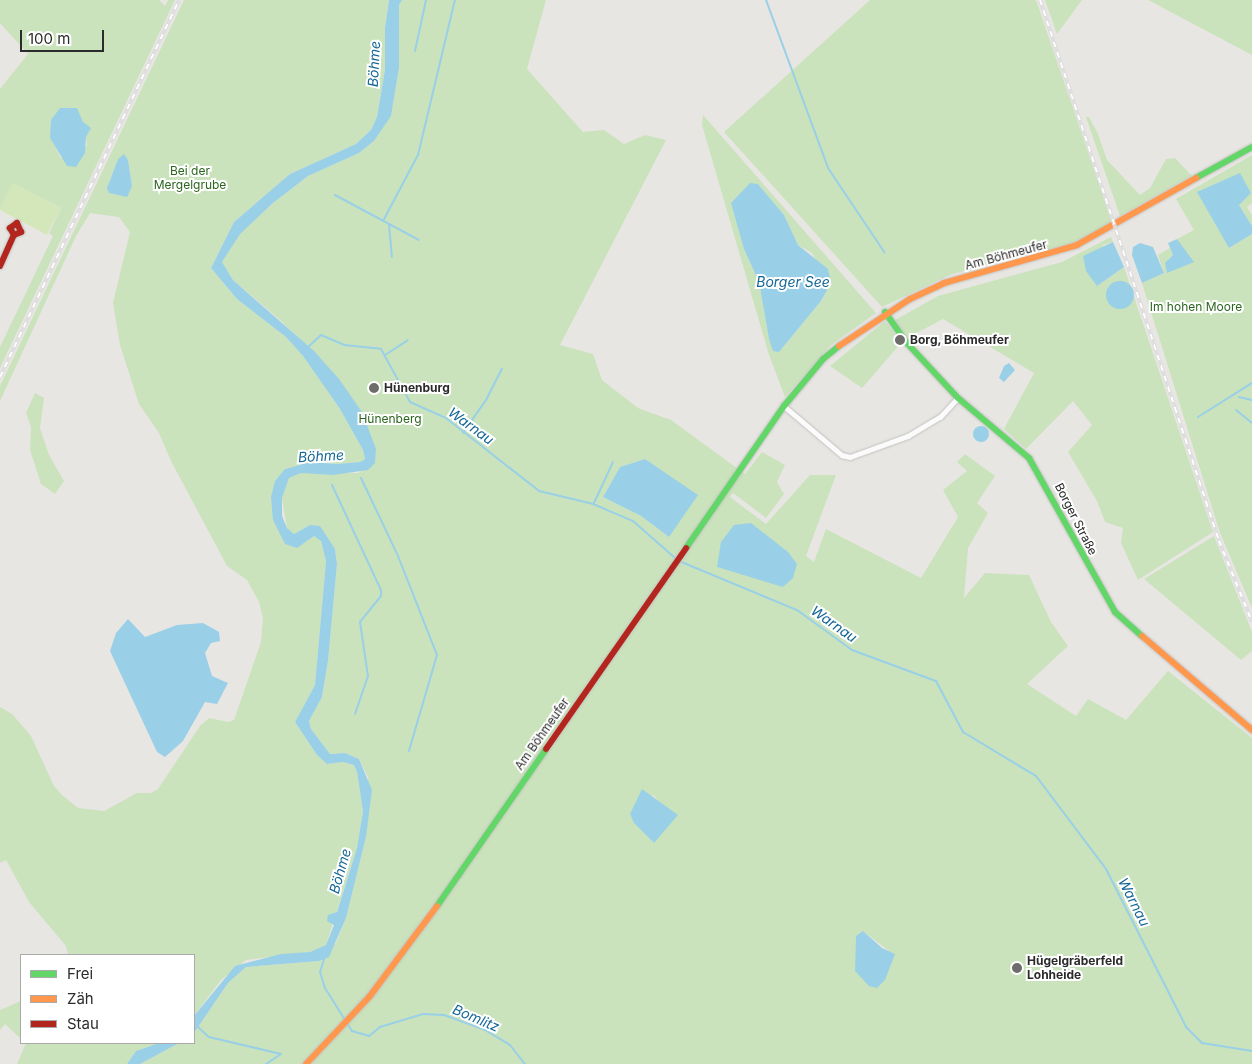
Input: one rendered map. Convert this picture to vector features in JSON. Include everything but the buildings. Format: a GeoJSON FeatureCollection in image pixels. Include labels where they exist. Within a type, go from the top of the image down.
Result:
{"type":"FeatureCollection","features":[{"type":"Feature","properties":{"kind":"street","name":"Am Böhmeufer"},"geometry":{"type":"LineString","coordinates":[[306,1064],[350,1017],[414,939],[784,406],[823,359],[885,312],[944,283],[1077,246],[1252,147]]}},
{"type":"Feature","properties":{"kind":"street"},"geometry":{"type":"LineString","coordinates":[[0,266],[14,235]]}},
{"type":"Feature","properties":{"kind":"street","name":"Borger Straße"},"geometry":{"type":"LineString","coordinates":[[885,312],[906,342],[958,398],[1029,458],[1115,612],[1252,730]]}},
{"type":"Feature","properties":{"kind":"street"},"geometry":{"type":"LineString","coordinates":[[784,406],[842,455],[850,457],[908,436],[940,417],[958,398]]}},
{"type":"Feature","properties":{"kind":"green space"},"geometry":{"type":"Polygon","coordinates":[[[0,0],[159,0],[165,6],[168,0],[175,0],[0,368],[0,347],[53,236],[49,233],[61,208],[14,184],[0,210],[0,89],[28,54],[0,23],[0,0]],[[50,137],[61,158],[87,146],[86,137],[50,137]]]}},
{"type":"Feature","properties":{"kind":"green space","name":"Bei der Mergelgrube"},"geometry":{"type":"Polygon","coordinates":[[[184,0],[389,0],[385,28],[385,69],[377,117],[371,130],[356,144],[290,174],[234,222],[211,268],[237,299],[286,337],[303,356],[340,409],[363,450],[365,459],[360,462],[337,464],[310,462],[285,469],[273,520],[303,544],[313,536],[321,540],[326,561],[315,685],[295,722],[317,755],[327,764],[343,762],[354,765],[357,772],[363,811],[357,848],[326,945],[310,952],[246,960],[221,980],[195,1015],[195,954],[68,954],[66,946],[29,902],[6,860],[0,863],[0,707],[12,714],[31,736],[54,786],[62,795],[78,808],[104,811],[137,793],[151,793],[158,789],[200,726],[209,718],[228,722],[234,720],[261,642],[263,618],[259,602],[247,580],[227,566],[171,461],[159,433],[139,404],[120,345],[113,303],[130,232],[119,217],[90,213],[76,236],[0,401],[0,386],[184,0]],[[118,159],[109,182],[109,193],[123,196],[132,186],[128,160],[118,159]]]}},
{"type":"Feature","properties":{"kind":"green space","name":"Hünenberg"},"geometry":{"type":"Polygon","coordinates":[[[402,0],[546,0],[527,69],[583,132],[604,130],[624,144],[645,135],[666,140],[560,345],[593,354],[602,380],[638,408],[671,420],[745,474],[762,452],[785,465],[777,482],[784,494],[766,518],[733,493],[730,497],[766,524],[810,475],[836,475],[806,556],[814,562],[826,529],[921,578],[958,517],[943,490],[967,471],[957,462],[965,454],[995,476],[977,503],[988,513],[968,548],[964,598],[985,573],[1029,575],[1051,622],[1068,646],[1027,684],[1076,716],[1088,699],[1126,720],[1168,671],[1252,738],[1252,1064],[140,1064],[177,1044],[195,1044],[195,1032],[228,983],[246,967],[319,961],[336,943],[346,918],[366,837],[368,777],[359,759],[345,753],[330,754],[311,729],[309,721],[322,697],[328,661],[337,564],[335,549],[310,525],[294,534],[287,528],[282,498],[289,478],[301,473],[358,473],[375,463],[325,365],[280,320],[233,280],[222,262],[239,234],[273,203],[308,176],[359,153],[374,141],[391,115],[399,68],[399,5],[402,0]],[[645,459],[620,467],[603,497],[641,516],[669,537],[645,459]],[[653,795],[630,814],[653,842],[670,809],[663,806],[653,795]],[[863,931],[855,971],[889,951],[863,931]]]}},
{"type":"Feature","properties":{"kind":"green space"},"geometry":{"type":"Polygon","coordinates":[[[870,0],[1036,0],[1112,222],[1074,243],[952,274],[882,307],[724,132],[870,0]]]}},
{"type":"Feature","properties":{"kind":"green space"},"geometry":{"type":"Polygon","coordinates":[[[1045,0],[1082,0],[1057,34],[1045,0]]]}},
{"type":"Feature","properties":{"kind":"green space"},"geometry":{"type":"Polygon","coordinates":[[[1148,0],[1252,0],[1252,55],[1148,0]]]}},
{"type":"Feature","properties":{"kind":"green space"},"geometry":{"type":"Polygon","coordinates":[[[703,115],[876,313],[831,345],[785,397],[769,355],[702,125],[703,115]],[[758,184],[744,249],[759,282],[769,338],[779,352],[821,301],[831,283],[812,253],[798,245],[784,215],[758,184]]]}},
{"type":"Feature","properties":{"kind":"green space"},"geometry":{"type":"Polygon","coordinates":[[[1086,117],[1089,117],[1098,134],[1107,160],[1140,195],[1150,188],[1166,159],[1175,158],[1192,176],[1120,216],[1086,117]]]}},
{"type":"Feature","properties":{"kind":"green space","name":"Im hohen Moore"},"geometry":{"type":"Polygon","coordinates":[[[1252,155],[1252,203],[1247,207],[1252,215],[1252,226],[1239,205],[1240,173],[1229,248],[1252,234],[1252,608],[1220,533],[1142,283],[1164,273],[1158,255],[1170,248],[1173,255],[1167,260],[1183,250],[1177,239],[1194,230],[1176,199],[1252,155]]]}},
{"type":"Feature","properties":{"kind":"green space"},"geometry":{"type":"Polygon","coordinates":[[[13,183],[61,208],[47,235],[0,210],[13,183]]]}},
{"type":"Feature","properties":{"kind":"green space"},"geometry":{"type":"Polygon","coordinates":[[[1111,237],[1113,242],[1103,245],[1097,286],[1124,267],[1213,532],[1138,580],[1121,543],[1123,528],[1105,522],[1097,501],[1068,452],[1092,425],[1073,401],[1026,449],[1004,429],[1034,373],[943,319],[907,338],[895,320],[938,296],[1062,262],[1111,237]]]}},
{"type":"Feature","properties":{"kind":"green space"},"geometry":{"type":"Polygon","coordinates":[[[885,321],[902,342],[862,388],[830,366],[885,321]]]}},
{"type":"Feature","properties":{"kind":"green space"},"geometry":{"type":"Polygon","coordinates":[[[35,393],[44,398],[40,428],[49,455],[64,481],[55,494],[41,484],[30,450],[31,427],[26,413],[35,393]]]}},
{"type":"Feature","properties":{"kind":"green space"},"geometry":{"type":"Polygon","coordinates":[[[1214,536],[1252,632],[1252,651],[1241,660],[1144,579],[1214,536]]]}},
{"type":"Feature","properties":{"kind":"green space"},"geometry":{"type":"Polygon","coordinates":[[[20,1001],[20,1038],[5,1024],[0,1030],[0,1010],[20,1001]]]}},
{"type":"Feature","properties":{"kind":"green space"},"geometry":{"type":"Polygon","coordinates":[[[26,1044],[156,1044],[136,1051],[127,1064],[17,1064],[26,1044]]]}},
{"type":"Feature","properties":{"kind":"water"},"geometry":{"type":"Polygon","coordinates":[[[389,0],[402,0],[399,5],[399,68],[391,116],[374,141],[359,153],[308,176],[273,203],[240,234],[222,262],[233,280],[314,351],[339,379],[362,412],[376,449],[375,463],[368,470],[333,475],[301,473],[289,478],[282,498],[282,516],[287,528],[294,534],[310,525],[320,526],[335,549],[337,564],[328,661],[322,697],[309,721],[311,729],[330,754],[345,753],[359,759],[372,790],[366,837],[346,918],[329,957],[319,961],[246,967],[228,983],[195,1032],[195,1015],[235,966],[281,954],[310,952],[326,945],[334,925],[327,921],[328,915],[337,912],[357,848],[363,811],[357,772],[354,765],[343,762],[327,764],[317,755],[295,722],[315,685],[326,561],[321,541],[314,536],[297,548],[285,544],[273,520],[271,497],[275,481],[285,469],[310,462],[337,464],[360,462],[365,459],[363,450],[340,409],[303,356],[286,337],[237,299],[211,268],[234,222],[290,174],[356,144],[371,130],[377,117],[385,69],[385,28],[389,0]]]}},
{"type":"Feature","properties":{"kind":"water"},"geometry":{"type":"Polygon","coordinates":[[[60,108],[77,108],[83,122],[91,128],[86,137],[85,153],[76,167],[67,166],[50,138],[51,120],[60,108]]]}},
{"type":"Feature","properties":{"kind":"water"},"geometry":{"type":"Polygon","coordinates":[[[124,154],[128,160],[132,186],[127,197],[109,193],[107,188],[118,159],[124,154]]]}},
{"type":"Feature","properties":{"kind":"water"},"geometry":{"type":"Polygon","coordinates":[[[1240,173],[1251,193],[1239,205],[1252,226],[1252,234],[1229,248],[1197,192],[1240,173]]]}},
{"type":"Feature","properties":{"kind":"water","name":"Borger See"},"geometry":{"type":"Polygon","coordinates":[[[750,183],[758,184],[784,215],[798,245],[828,269],[831,283],[821,301],[779,352],[773,351],[769,339],[759,282],[744,249],[731,203],[750,183]]]}},
{"type":"Feature","properties":{"kind":"water"},"geometry":{"type":"Polygon","coordinates":[[[1177,239],[1194,262],[1167,273],[1165,263],[1173,255],[1168,243],[1177,239]]]}},
{"type":"Feature","properties":{"kind":"water"},"geometry":{"type":"Polygon","coordinates":[[[1113,242],[1124,267],[1097,286],[1086,271],[1083,256],[1113,242]]]}},
{"type":"Feature","properties":{"kind":"water"},"geometry":{"type":"Polygon","coordinates":[[[1140,243],[1153,247],[1164,273],[1142,283],[1132,255],[1133,247],[1140,243]]]}},
{"type":"Feature","properties":{"kind":"water"},"geometry":{"type":"Polygon","coordinates":[[[1120,281],[1130,285],[1134,295],[1130,305],[1120,309],[1110,305],[1106,295],[1110,285],[1120,281]]]}},
{"type":"Feature","properties":{"kind":"water"},"geometry":{"type":"Polygon","coordinates":[[[1009,363],[1015,370],[1004,382],[999,378],[1004,366],[1009,363]]]}},
{"type":"Feature","properties":{"kind":"water"},"geometry":{"type":"Polygon","coordinates":[[[981,426],[987,428],[989,434],[987,440],[981,442],[975,440],[973,434],[975,428],[981,426]]]}},
{"type":"Feature","properties":{"kind":"water"},"geometry":{"type":"Polygon","coordinates":[[[645,459],[698,495],[669,537],[641,516],[603,497],[620,467],[645,459]]]}},
{"type":"Feature","properties":{"kind":"water"},"geometry":{"type":"Polygon","coordinates":[[[751,523],[788,552],[797,564],[793,578],[783,587],[717,567],[721,542],[734,525],[751,523]]]}},
{"type":"Feature","properties":{"kind":"water"},"geometry":{"type":"Polygon","coordinates":[[[128,619],[145,637],[177,625],[203,623],[219,632],[220,641],[211,643],[205,653],[212,676],[228,683],[217,704],[205,702],[183,741],[165,757],[157,752],[110,651],[116,633],[128,619]]]}},
{"type":"Feature","properties":{"kind":"water"},"geometry":{"type":"Polygon","coordinates":[[[642,789],[678,815],[654,843],[634,823],[630,814],[642,789]]]}},
{"type":"Feature","properties":{"kind":"water"},"geometry":{"type":"Polygon","coordinates":[[[863,931],[882,948],[895,954],[885,980],[877,988],[869,986],[855,971],[856,936],[863,931]]]}},
{"type":"Feature","properties":{"kind":"water"},"geometry":{"type":"Polygon","coordinates":[[[156,1044],[177,1044],[140,1064],[127,1064],[136,1051],[156,1044]]]}},
{"type":"Feature","properties":{"kind":"waterway"},"geometry":{"type":"LineString","coordinates":[[415,51],[426,0]]}},
{"type":"Feature","properties":{"kind":"waterway"},"geometry":{"type":"LineString","coordinates":[[383,221],[418,155],[455,0]]}},
{"type":"Feature","properties":{"kind":"waterway"},"geometry":{"type":"LineString","coordinates":[[766,0],[828,168],[885,253]]}},
{"type":"Feature","properties":{"kind":"waterway"},"geometry":{"type":"LineString","coordinates":[[335,195],[419,240]]}},
{"type":"Feature","properties":{"kind":"waterway"},"geometry":{"type":"LineString","coordinates":[[389,224],[392,257]]}},
{"type":"Feature","properties":{"kind":"waterway","name":"Warnau"},"geometry":{"type":"LineString","coordinates":[[307,348],[321,335],[344,345],[381,349],[410,402],[446,418],[539,491],[593,504],[633,521],[675,558]]}},
{"type":"Feature","properties":{"kind":"waterway"},"geometry":{"type":"LineString","coordinates":[[385,355],[408,340]]}},
{"type":"Feature","properties":{"kind":"waterway"},"geometry":{"type":"LineString","coordinates":[[463,433],[486,400],[502,369]]}},
{"type":"Feature","properties":{"kind":"waterway"},"geometry":{"type":"LineString","coordinates":[[1198,417],[1252,383]]}},
{"type":"Feature","properties":{"kind":"waterway"},"geometry":{"type":"LineString","coordinates":[[1239,397],[1252,400]]}},
{"type":"Feature","properties":{"kind":"waterway"},"geometry":{"type":"LineString","coordinates":[[1236,410],[1252,423]]}},
{"type":"Feature","properties":{"kind":"waterway"},"geometry":{"type":"LineString","coordinates":[[594,503],[613,462]]}},
{"type":"Feature","properties":{"kind":"waterway"},"geometry":{"type":"LineString","coordinates":[[361,478],[398,556],[437,655],[409,751]]}},
{"type":"Feature","properties":{"kind":"waterway"},"geometry":{"type":"LineString","coordinates":[[332,485],[381,590],[381,596],[360,622],[368,676],[355,714]]}},
{"type":"Feature","properties":{"kind":"waterway","name":"Warnau"},"geometry":{"type":"LineString","coordinates":[[679,561],[797,610],[852,650],[936,681],[963,732],[1036,776],[1106,869],[1186,1027],[1202,1043],[1252,1051]]}},
{"type":"Feature","properties":{"kind":"waterway","name":"Bomlitz"},"geometry":{"type":"LineString","coordinates":[[325,956],[320,972],[325,988],[352,1031],[369,1036],[380,1027],[423,1014],[444,1015],[485,1030],[510,1045],[525,1064]]}},
{"type":"Feature","properties":{"kind":"waterway"},"geometry":{"type":"LineString","coordinates":[[197,1026],[209,1037],[281,1054],[266,1064]]}},
{"type":"Feature","properties":{"kind":"railway"},"geometry":{"type":"LineString","coordinates":[[0,377],[179,0]]}},
{"type":"Feature","properties":{"kind":"railway"},"geometry":{"type":"LineString","coordinates":[[1040,0],[1219,541],[1252,622]]}},
{"type":"Feature","properties":{"kind":"traffic: fast"},"geometry":{"type":"LineString","coordinates":[[1196,178],[1252,147]]}},
{"type":"Feature","properties":{"kind":"traffic: fast"},"geometry":{"type":"LineString","coordinates":[[885,312],[906,342],[958,398],[1029,458],[1115,612],[1142,636]]}},
{"type":"Feature","properties":{"kind":"traffic: fast"},"geometry":{"type":"LineString","coordinates":[[686,548],[784,406],[823,359],[839,346]]}},
{"type":"Feature","properties":{"kind":"traffic: fast"},"geometry":{"type":"LineString","coordinates":[[437,906],[546,749]]}},
{"type":"Feature","properties":{"kind":"traffic: slow"},"geometry":{"type":"LineString","coordinates":[[839,346],[910,299],[944,283],[1077,245],[1196,178]]}},
{"type":"Feature","properties":{"kind":"traffic: slow"},"geometry":{"type":"LineString","coordinates":[[1142,636],[1252,730]]}},
{"type":"Feature","properties":{"kind":"traffic: slow"},"geometry":{"type":"LineString","coordinates":[[306,1064],[370,996],[437,906]]}},
{"type":"Feature","properties":{"kind":"traffic: jam"},"geometry":{"type":"LineString","coordinates":[[0,266],[14,235],[21,232],[17,223],[10,228],[14,235]]}},
{"type":"Feature","properties":{"kind":"traffic: jam"},"geometry":{"type":"LineString","coordinates":[[546,749],[686,548]]}},
{"type":"Feature","properties":{"kind":"place","name":"Borg, Böhmeufer"},"geometry":{"type":"Point","coordinates":[900,340]}},
{"type":"Feature","properties":{"kind":"place","name":"Hünenburg"},"geometry":{"type":"Point","coordinates":[374,388]}},
{"type":"Feature","properties":{"kind":"place","name":"Hügelgräberfeld Lohheide"},"geometry":{"type":"Point","coordinates":[1017,968]}},
{"type":"Feature","properties":{"kind":"water label","name":"Böhme"},"geometry":{"type":"Point","coordinates":[374,64]}},
{"type":"Feature","properties":{"kind":"water label","name":"Böhme"},"geometry":{"type":"Point","coordinates":[321,456]}},
{"type":"Feature","properties":{"kind":"water label","name":"Böhme"},"geometry":{"type":"Point","coordinates":[340,871]}}]}
